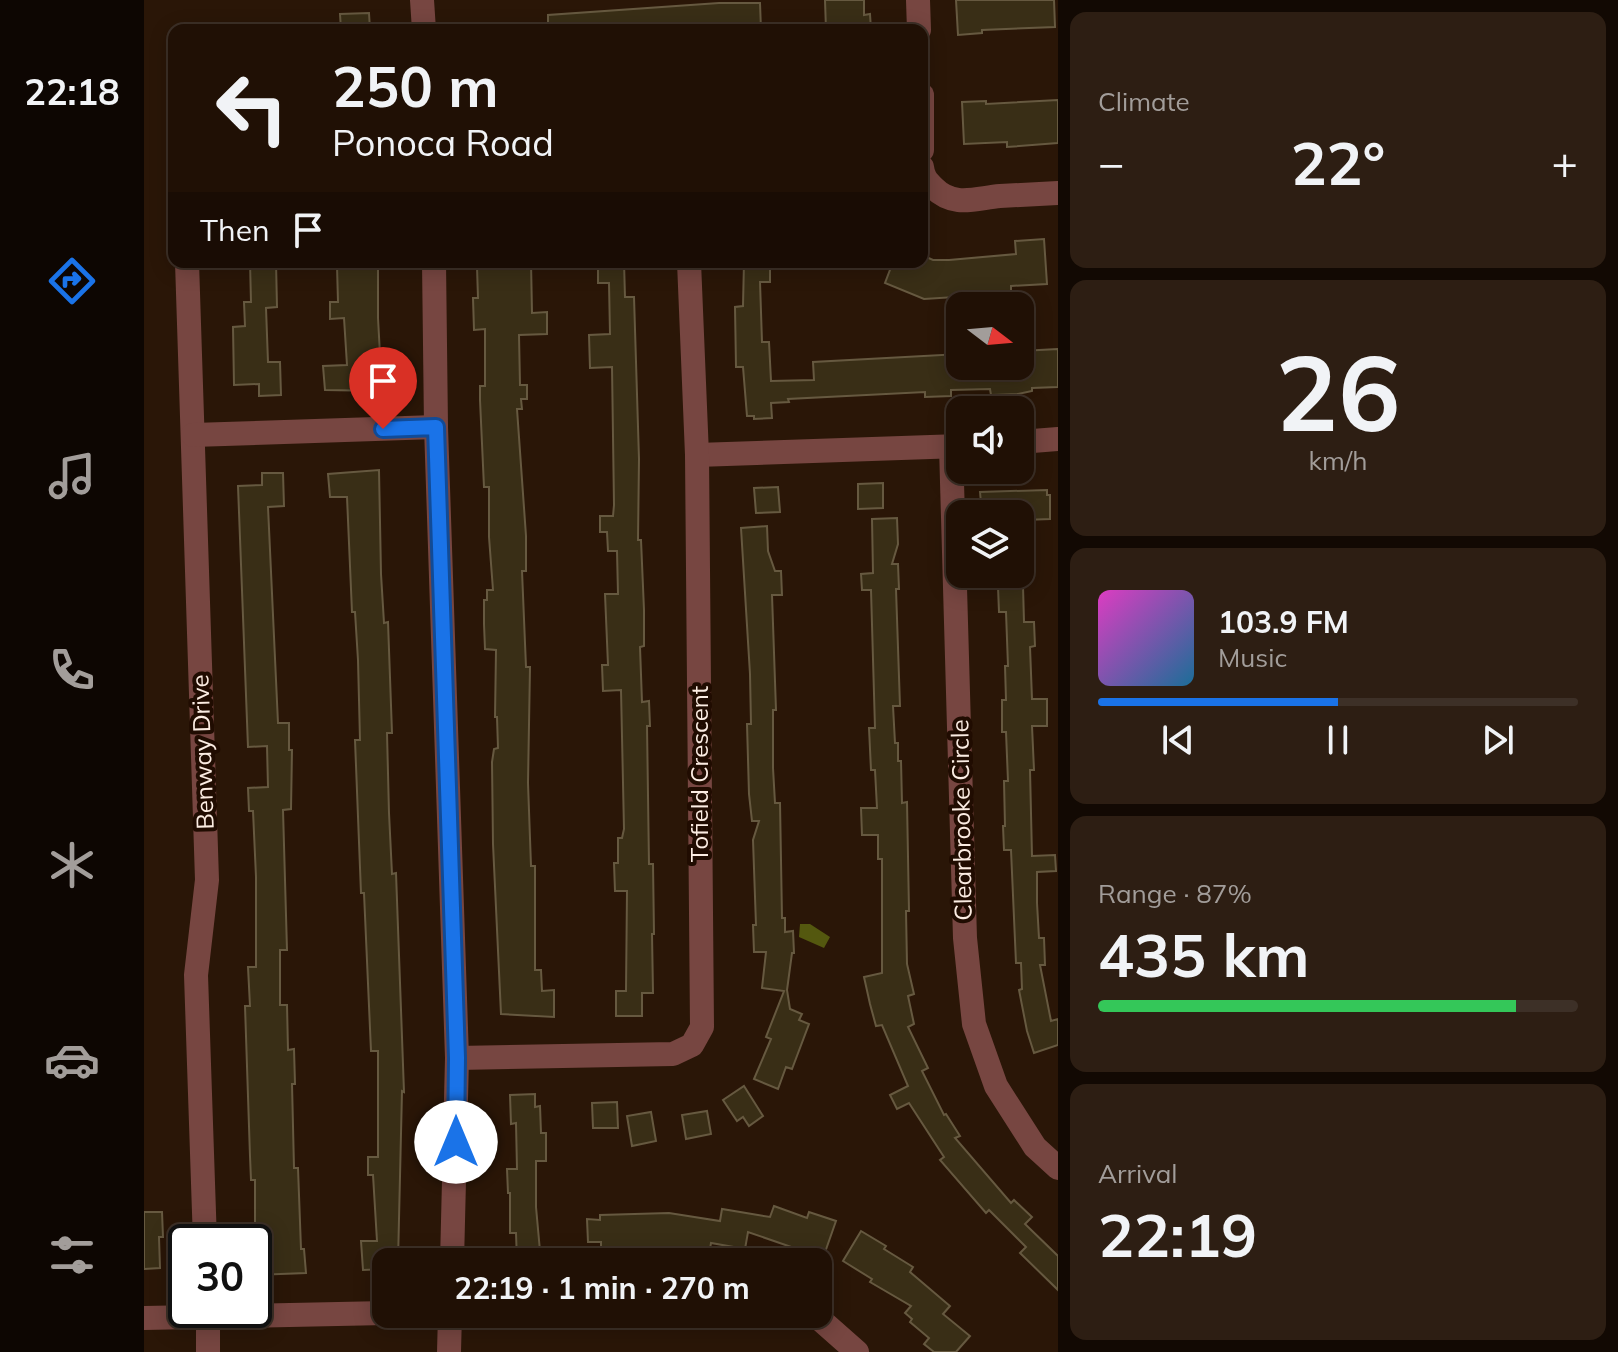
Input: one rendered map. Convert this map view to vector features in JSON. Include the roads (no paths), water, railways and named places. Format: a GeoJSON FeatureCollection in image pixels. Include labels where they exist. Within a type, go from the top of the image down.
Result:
{"type":"FeatureCollection","features":[{"type":"Feature","properties":{"kind":"street"},"geometry":{"type":"LineString","coordinates":[[422,0],[424,24]]}},
{"type":"Feature","properties":{"kind":"street"},"geometry":{"type":"LineString","coordinates":[[918,0],[919,24]]}},
{"type":"Feature","properties":{"kind":"street"},"geometry":{"type":"LineString","coordinates":[[928,182],[950,199],[965,201],[995,196],[1058,193]]}},
{"type":"Feature","properties":{"kind":"street","name":"Benway Drive"},"geometry":{"type":"LineString","coordinates":[[187,268],[207,880],[196,975],[204,1224]]}},
{"type":"Feature","properties":{"kind":"street"},"geometry":{"type":"LineString","coordinates":[[434,268],[436,427],[457,1058],[452,1248]]}},
{"type":"Feature","properties":{"kind":"street","name":"Tofield Crescent"},"geometry":{"type":"LineString","coordinates":[[457,1058],[673,1054],[692,1045],[702,1027],[697,455],[689,268]]}},
{"type":"Feature","properties":{"kind":"street"},"geometry":{"type":"LineString","coordinates":[[193,435],[436,427]]}},
{"type":"Feature","properties":{"kind":"street"},"geometry":{"type":"LineString","coordinates":[[1034,441],[1058,439]]}},
{"type":"Feature","properties":{"kind":"street","name":"Clearbrooke Circle"},"geometry":{"type":"LineString","coordinates":[[697,455],[946,446]]}},
{"type":"Feature","properties":{"kind":"street","name":"Clearbrooke Circle"},"geometry":{"type":"LineString","coordinates":[[956,484],[965,938],[974,1024],[996,1086],[1035,1147],[1058,1168]]}},
{"type":"Feature","properties":{"kind":"street"},"geometry":{"type":"LineString","coordinates":[[272,1314],[372,1313]]}},
{"type":"Feature","properties":{"kind":"street"},"geometry":{"type":"LineString","coordinates":[[144,1318],[168,1316]]}},
{"type":"Feature","properties":{"kind":"street"},"geometry":{"type":"LineString","coordinates":[[208,1328],[208,1352]]}},
{"type":"Feature","properties":{"kind":"street"},"geometry":{"type":"LineString","coordinates":[[449,1352],[450,1328]]}},
{"type":"Feature","properties":{"kind":"street"},"geometry":{"type":"LineString","coordinates":[[830,1328],[857,1352]]}}]}
